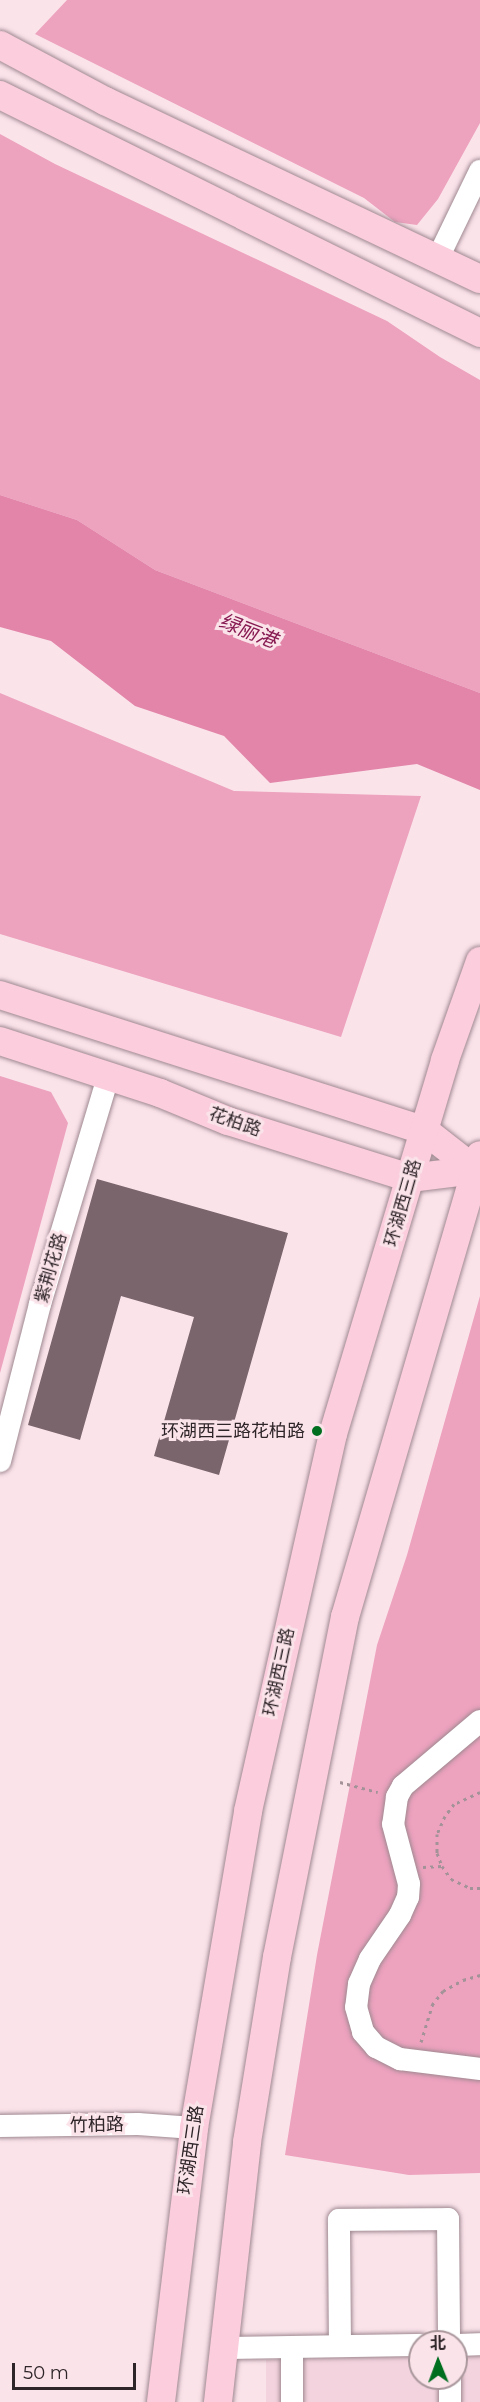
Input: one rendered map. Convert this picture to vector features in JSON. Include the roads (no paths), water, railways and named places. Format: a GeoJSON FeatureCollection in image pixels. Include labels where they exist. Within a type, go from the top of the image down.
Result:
{"type":"FeatureCollection","features":[{"type":"Feature","properties":{"kind":"main road"},"geometry":{"type":"LineString","coordinates":[[0,45],[105,101],[480,279]]}},
{"type":"Feature","properties":{"kind":"main road"},"geometry":{"type":"LineString","coordinates":[[0,95],[480,333]]}},
{"type":"Feature","properties":{"kind":"main road","name":"环湖西三路"},"geometry":{"type":"LineString","coordinates":[[161,2402],[194,2128],[248,1811],[333,1434],[444,1060],[480,961]]}},
{"type":"Feature","properties":{"kind":"main road"},"geometry":{"type":"LineString","coordinates":[[0,995],[423,1130],[478,1166],[345,1617],[275,1969],[247,2142],[218,2402]]}},
{"type":"Feature","properties":{"kind":"main road","name":"花柏路"},"geometry":{"type":"LineString","coordinates":[[0,1041],[160,1093],[228,1120],[410,1178],[478,1166]]}},
{"type":"Feature","properties":{"kind":"street"},"geometry":{"type":"LineString","coordinates":[[437,260],[480,171]]}},
{"type":"Feature","properties":{"kind":"street","name":"紫荆花路"},"geometry":{"type":"LineString","coordinates":[[0,1461],[40,1304],[108,1077]]}},
{"type":"Feature","properties":{"kind":"street"},"geometry":{"type":"LineString","coordinates":[[480,1721],[403,1786],[397,1797],[393,1824],[410,1884],[408,1897],[400,1916],[366,1968],[359,1984],[356,2007],[363,2032],[376,2047],[400,2059],[480,2069]]}},
{"type":"Feature","properties":{"kind":"street","name":"竹柏路"},"geometry":{"type":"LineString","coordinates":[[0,2126],[138,2124],[194,2128]]}},
{"type":"Feature","properties":{"kind":"street"},"geometry":{"type":"LineString","coordinates":[[340,2346],[339,2220],[448,2219],[449,2330]]}},
{"type":"Feature","properties":{"kind":"street"},"geometry":{"type":"LineString","coordinates":[[223,2348],[408,2345]]}},
{"type":"Feature","properties":{"kind":"street"},"geometry":{"type":"LineString","coordinates":[[292,2347],[292,2402]]}},
{"type":"Feature","properties":{"kind":"water","name":"绿丽港"},"geometry":{"type":"Polygon","coordinates":[[[0,495],[77,520],[155,570],[480,693],[480,790],[417,764],[270,783],[224,736],[135,706],[51,641],[0,627],[0,495]]]}},
{"type":"Feature","properties":{"kind":"place","name":"环湖西三路花柏路"},"geometry":{"type":"Point","coordinates":[317,1431]}}]}
